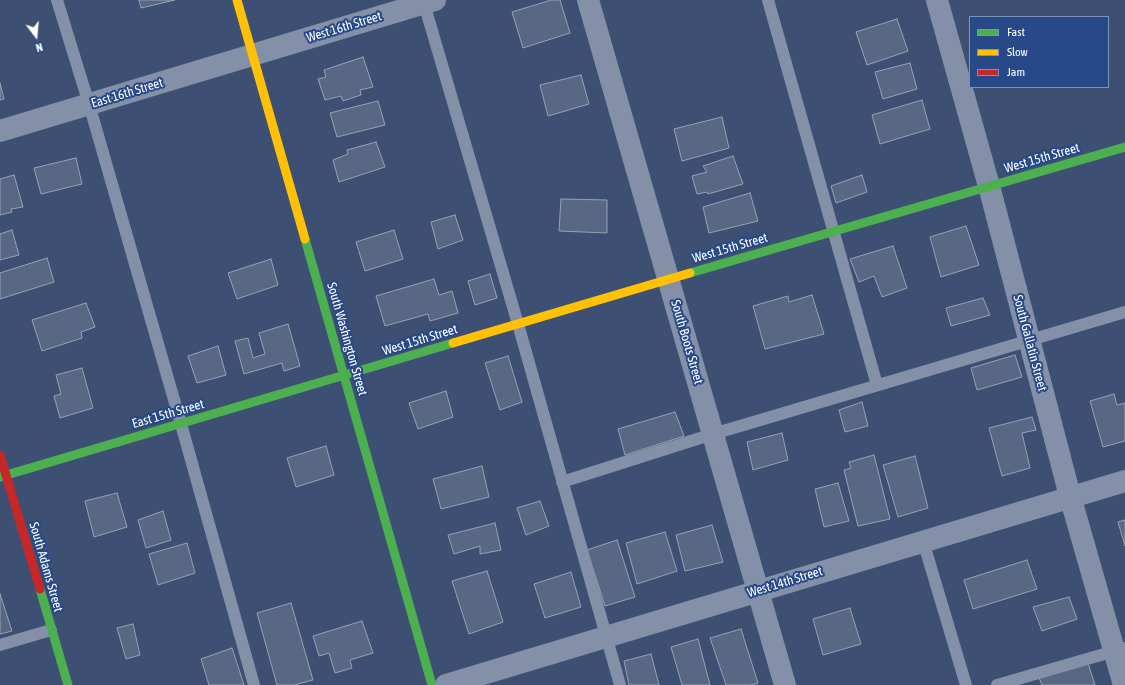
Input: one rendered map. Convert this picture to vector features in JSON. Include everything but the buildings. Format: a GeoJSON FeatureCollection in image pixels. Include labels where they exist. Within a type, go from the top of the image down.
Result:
{"type":"FeatureCollection","features":[{"type":"Feature","properties":{"kind":"street","name":"South Washington Street"},"geometry":{"type":"LineString","coordinates":[[237,0],[432,685]]}},
{"type":"Feature","properties":{"kind":"street","name":"South Boots Street"},"geometry":{"type":"LineString","coordinates":[[588,0],[785,685]]}},
{"type":"Feature","properties":{"kind":"street","name":"South Gallatin Street"},"geometry":{"type":"LineString","coordinates":[[937,0],[989,186],[1070,496],[1120,649],[1124,685]]}},
{"type":"Feature","properties":{"kind":"street","name":"West 16th Street"},"geometry":{"type":"LineString","coordinates":[[253,54],[427,1]]}},
{"type":"Feature","properties":{"kind":"street","name":"East 16th Street"},"geometry":{"type":"LineString","coordinates":[[0,131],[253,54]]}},
{"type":"Feature","properties":{"kind":"street","name":"West 15th Street"},"geometry":{"type":"LineString","coordinates":[[344,376],[668,279],[1125,147]]}},
{"type":"Feature","properties":{"kind":"street","name":"East 15th Street"},"geometry":{"type":"LineString","coordinates":[[3,476],[344,376]]}},
{"type":"Feature","properties":{"kind":"street","name":"South Adams Street"},"geometry":{"type":"LineString","coordinates":[[0,456],[3,476],[68,685]]}},
{"type":"Feature","properties":{"kind":"street","name":"West 14th Street"},"geometry":{"type":"LineString","coordinates":[[446,685],[757,590],[1070,496],[1125,481]]}},
{"type":"Feature","properties":{"kind":"lane"},"geometry":{"type":"LineString","coordinates":[[57,0],[89,104],[254,685]]}},
{"type":"Feature","properties":{"kind":"lane"},"geometry":{"type":"LineString","coordinates":[[768,0],[877,385]]}},
{"type":"Feature","properties":{"kind":"lane"},"geometry":{"type":"LineString","coordinates":[[427,1],[620,685]]}},
{"type":"Feature","properties":{"kind":"lane"},"geometry":{"type":"LineString","coordinates":[[562,482],[713,434],[1125,312]]}},
{"type":"Feature","properties":{"kind":"lane"},"geometry":{"type":"LineString","coordinates":[[923,541],[966,685]]}},
{"type":"Feature","properties":{"kind":"lane"},"geometry":{"type":"LineString","coordinates":[[0,645],[51,630]]}},
{"type":"Feature","properties":{"kind":"lane"},"geometry":{"type":"LineString","coordinates":[[997,685],[1120,649]]}},
{"type":"Feature","properties":{"kind":"traffic: fast"},"geometry":{"type":"LineString","coordinates":[[690,273],[1125,147]]}},
{"type":"Feature","properties":{"kind":"traffic: fast"},"geometry":{"type":"LineString","coordinates":[[305,239],[432,685]]}},
{"type":"Feature","properties":{"kind":"traffic: fast"},"geometry":{"type":"LineString","coordinates":[[0,477],[453,343]]}},
{"type":"Feature","properties":{"kind":"traffic: fast"},"geometry":{"type":"LineString","coordinates":[[40,589],[68,685]]}},
{"type":"Feature","properties":{"kind":"traffic: slow"},"geometry":{"type":"LineString","coordinates":[[237,0],[305,239]]}},
{"type":"Feature","properties":{"kind":"traffic: slow"},"geometry":{"type":"LineString","coordinates":[[453,343],[690,273]]}},
{"type":"Feature","properties":{"kind":"traffic: jam"},"geometry":{"type":"LineString","coordinates":[[0,455],[40,589]]}}]}
